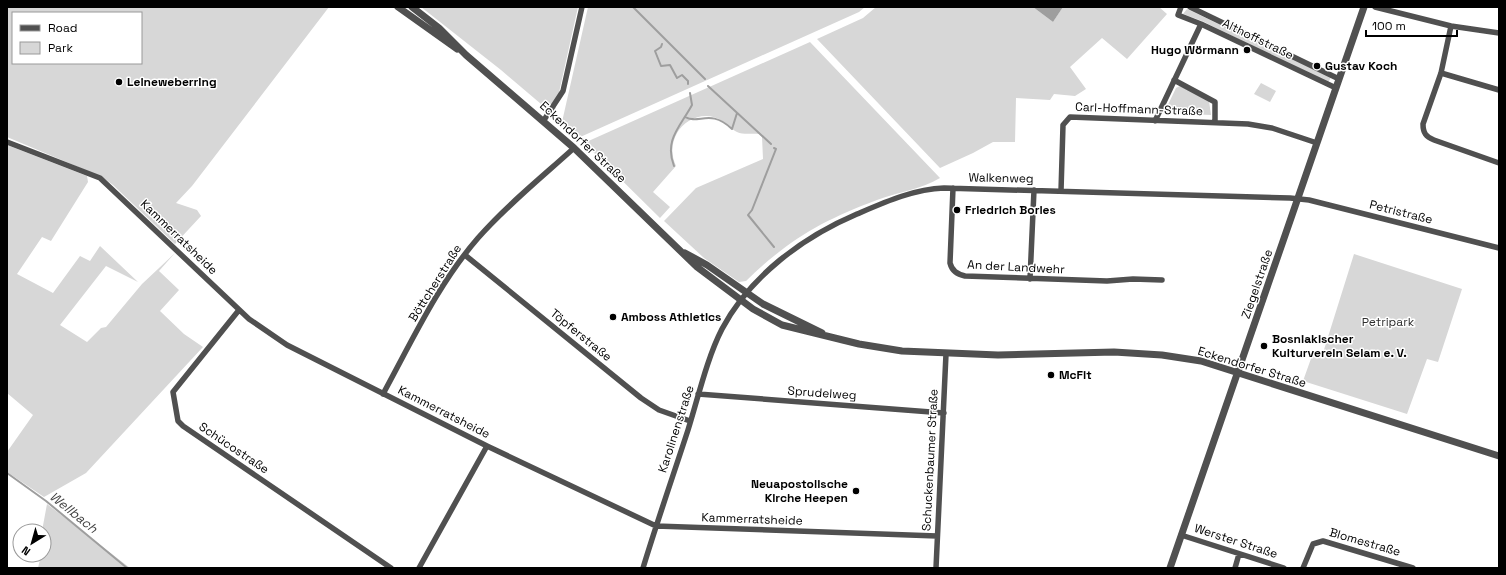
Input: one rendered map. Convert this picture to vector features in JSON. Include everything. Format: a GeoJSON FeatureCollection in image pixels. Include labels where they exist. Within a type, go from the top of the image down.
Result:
{"type":"FeatureCollection","features":[{"type":"Feature","properties":{"kind":"street","name":"Eckendorfer Straße"},"geometry":{"type":"LineString","coordinates":[[398,7],[466,55]]}},
{"type":"Feature","properties":{"kind":"street","name":"Eckendorfer Straße"},"geometry":{"type":"LineString","coordinates":[[412,7],[439,28],[466,55],[544,120],[697,268],[741,301],[782,325],[810,333],[824,334],[883,349],[946,354],[998,355],[1133,353],[1201,361],[1499,456]]}},
{"type":"Feature","properties":{"kind":"street"},"geometry":{"type":"LineString","coordinates":[[544,120],[563,91],[582,7]]}},
{"type":"Feature","properties":{"kind":"street","name":"Althoffstraße"},"geometry":{"type":"LineString","coordinates":[[1180,7],[1178,15],[1201,24],[1336,88]]}},
{"type":"Feature","properties":{"kind":"street","name":"Althoffstraße"},"geometry":{"type":"LineString","coordinates":[[1190,7],[1339,79]]}},
{"type":"Feature","properties":{"kind":"street","name":"Ziegelstraße"},"geometry":{"type":"LineString","coordinates":[[1170,568],[1364,7]]}},
{"type":"Feature","properties":{"kind":"street"},"geometry":{"type":"LineString","coordinates":[[1375,7],[1451,26],[1499,33]]}},
{"type":"Feature","properties":{"kind":"street"},"geometry":{"type":"LineString","coordinates":[[1155,121],[1201,24]]}},
{"type":"Feature","properties":{"kind":"street"},"geometry":{"type":"LineString","coordinates":[[1451,26],[1441,73],[1423,124],[1425,134],[1434,140],[1499,163]]}},
{"type":"Feature","properties":{"kind":"street"},"geometry":{"type":"LineString","coordinates":[[1441,73],[1499,90]]}},
{"type":"Feature","properties":{"kind":"street","name":"Carl-Hoffmann-Straße"},"geometry":{"type":"LineString","coordinates":[[1174,80],[1215,102],[1215,122]]}},
{"type":"Feature","properties":{"kind":"street","name":"Carl-Hoffmann-Straße"},"geometry":{"type":"LineString","coordinates":[[1061,191],[1062,130],[1064,121],[1070,117],[1248,124],[1272,128],[1317,143]]}},
{"type":"Feature","properties":{"kind":"street","name":"Kammerratsheide"},"geometry":{"type":"LineString","coordinates":[[7,142],[95,175],[126,201],[239,310],[253,322],[294,349],[487,446],[656,526],[937,536]]}},
{"type":"Feature","properties":{"kind":"street","name":"Böttcherstraße"},"geometry":{"type":"LineString","coordinates":[[383,394],[439,293],[465,255],[494,222],[574,148]]}},
{"type":"Feature","properties":{"kind":"street","name":"Walkenweg"},"geometry":{"type":"LineString","coordinates":[[741,301],[788,253],[825,228],[880,204],[916,192],[936,188],[1297,199]]}},
{"type":"Feature","properties":{"kind":"street","name":"An der Landwehr"},"geometry":{"type":"LineString","coordinates":[[952,188],[950,263],[955,272],[965,276],[1030,279],[1107,281],[1133,279],[1162,280]]}},
{"type":"Feature","properties":{"kind":"street"},"geometry":{"type":"LineString","coordinates":[[1030,279],[1034,190]]}},
{"type":"Feature","properties":{"kind":"street","name":"Petristraße"},"geometry":{"type":"LineString","coordinates":[[1297,199],[1316,202],[1499,248]]}},
{"type":"Feature","properties":{"kind":"street","name":"Eckendorfer Straße"},"geometry":{"type":"LineString","coordinates":[[680,250],[707,265],[747,294],[824,334]]}},
{"type":"Feature","properties":{"kind":"street","name":"Töpferstraße"},"geometry":{"type":"LineString","coordinates":[[465,255],[641,398],[659,410],[690,421]]}},
{"type":"Feature","properties":{"kind":"street","name":"Karolinenstraße"},"geometry":{"type":"LineString","coordinates":[[643,568],[698,394],[722,329],[741,301]]}},
{"type":"Feature","properties":{"kind":"street","name":"Schücostraße"},"geometry":{"type":"LineString","coordinates":[[239,310],[173,392],[178,421],[183,426],[391,568]]}},
{"type":"Feature","properties":{"kind":"street","name":"Schuckenbaumer Straße"},"geometry":{"type":"LineString","coordinates":[[936,568],[946,354]]}},
{"type":"Feature","properties":{"kind":"street","name":"Sprudelweg"},"geometry":{"type":"LineString","coordinates":[[698,394],[944,413]]}},
{"type":"Feature","properties":{"kind":"street"},"geometry":{"type":"LineString","coordinates":[[419,568],[487,446]]}},
{"type":"Feature","properties":{"kind":"street","name":"Werster Straße"},"geometry":{"type":"LineString","coordinates":[[1181,536],[1284,568]]}},
{"type":"Feature","properties":{"kind":"street","name":"Blomestraße"},"geometry":{"type":"LineString","coordinates":[[1303,568],[1312,544],[1323,541],[1413,568]]}},
{"type":"Feature","properties":{"kind":"street"},"geometry":{"type":"LineString","coordinates":[[1235,568],[1239,554]]}},
{"type":"Feature","properties":{"kind":"green space"},"geometry":{"type":"Polygon","coordinates":[[[7,7],[329,7],[192,186],[176,203],[197,210],[201,216],[175,244],[113,185],[102,177],[7,137],[7,7]]]}},
{"type":"Feature","properties":{"kind":"green space"},"geometry":{"type":"Polygon","coordinates":[[[421,7],[578,7],[554,115],[501,70],[421,7]]]}},
{"type":"Feature","properties":{"kind":"green space"},"geometry":{"type":"Polygon","coordinates":[[[588,7],[865,7],[859,12],[578,138],[562,122],[588,7]]]}},
{"type":"Feature","properties":{"kind":"green space"},"geometry":{"type":"Polygon","coordinates":[[[876,7],[1033,7],[1053,22],[1063,7],[1159,7],[1167,14],[1127,59],[1102,38],[1070,67],[1086,89],[1075,96],[1054,94],[1050,100],[1016,98],[1015,142],[993,142],[940,168],[817,39],[863,18],[876,7]]]}},
{"type":"Feature","properties":{"kind":"green space"},"geometry":{"type":"Polygon","coordinates":[[[1187,9],[1331,77],[1328,83],[1202,21],[1183,14],[1187,9]]]}},
{"type":"Feature","properties":{"kind":"green space"},"geometry":{"type":"Polygon","coordinates":[[[810,42],[940,178],[918,188],[885,197],[840,215],[807,233],[777,254],[746,281],[739,282],[704,258],[664,221],[696,188],[763,159],[762,137],[759,134],[739,133],[722,121],[710,116],[697,117],[685,123],[677,133],[673,145],[673,158],[676,166],[653,192],[670,207],[660,218],[584,143],[810,42]]]}},
{"type":"Feature","properties":{"kind":"green space"},"geometry":{"type":"Polygon","coordinates":[[[1261,83],[1276,91],[1270,102],[1254,94],[1261,83]]]}},
{"type":"Feature","properties":{"kind":"green space"},"geometry":{"type":"Polygon","coordinates":[[[1180,86],[1209,101],[1211,115],[1164,113],[1176,88],[1180,86]]]}},
{"type":"Feature","properties":{"kind":"green space"},"geometry":{"type":"Polygon","coordinates":[[[7,145],[87,176],[88,182],[51,241],[42,237],[17,274],[53,293],[80,256],[90,261],[100,246],[138,282],[106,266],[60,325],[87,342],[101,328],[106,327],[142,284],[175,253],[159,271],[179,290],[160,311],[184,334],[203,347],[86,473],[44,497],[7,472],[7,452],[33,415],[7,393],[7,145]]]}},
{"type":"Feature","properties":{"kind":"green space","name":"Petripark"},"geometry":{"type":"Polygon","coordinates":[[[1354,254],[1462,289],[1438,362],[1427,359],[1407,414],[1303,381],[1313,353],[1322,356],[1354,254]]]}},
{"type":"Feature","properties":{"kind":"green space"},"geometry":{"type":"Polygon","coordinates":[[[47,504],[130,568],[38,568],[39,563],[52,563],[52,523],[43,523],[47,504]]]}},
{"type":"Feature","properties":{"kind":"shaded area"},"geometry":{"type":"Polygon","coordinates":[[[1033,7],[1063,7],[1053,22],[1033,7]]]}},
{"type":"Feature","properties":{"kind":"waterway"},"geometry":{"type":"LineString","coordinates":[[633,7],[705,79]]}},
{"type":"Feature","properties":{"kind":"waterway"},"geometry":{"type":"LineString","coordinates":[[662,44],[661,47],[655,51],[661,66],[670,65],[677,78],[682,75],[688,81],[688,84]]}},
{"type":"Feature","properties":{"kind":"waterway"},"geometry":{"type":"LineString","coordinates":[[708,86],[771,144]]}},
{"type":"Feature","properties":{"kind":"waterway"},"geometry":{"type":"LineString","coordinates":[[674,166],[671,157],[672,141],[678,127],[692,105],[690,93]]}},
{"type":"Feature","properties":{"kind":"waterway"},"geometry":{"type":"LineString","coordinates":[[685,117],[690,119],[717,119],[732,129],[737,113]]}},
{"type":"Feature","properties":{"kind":"waterway"},"geometry":{"type":"LineString","coordinates":[[774,148],[776,149],[752,210],[748,215],[774,247]]}},
{"type":"Feature","properties":{"kind":"waterway","name":"Wellbach"},"geometry":{"type":"LineString","coordinates":[[7,473],[46,501],[127,568]]}},
{"type":"Feature","properties":{"kind":"place","name":"Hugo Wörmann"},"geometry":{"type":"Point","coordinates":[1247,50]}},
{"type":"Feature","properties":{"kind":"place","name":"Gustav Koch"},"geometry":{"type":"Point","coordinates":[1317,66]}},
{"type":"Feature","properties":{"kind":"place","name":"Leineweberring"},"geometry":{"type":"Point","coordinates":[119,82]}},
{"type":"Feature","properties":{"kind":"place","name":"Friedrich Bories"},"geometry":{"type":"Point","coordinates":[957,210]}},
{"type":"Feature","properties":{"kind":"place","name":"Amboss Athletics"},"geometry":{"type":"Point","coordinates":[613,317]}},
{"type":"Feature","properties":{"kind":"place","name":"Bosniakischer Kulturverein Selam e. V."},"geometry":{"type":"Point","coordinates":[1264,346]}},
{"type":"Feature","properties":{"kind":"place","name":"McFit"},"geometry":{"type":"Point","coordinates":[1051,375]}},
{"type":"Feature","properties":{"kind":"place","name":"Neuapostolische Kirche Heepen"},"geometry":{"type":"Point","coordinates":[856,491]}}]}
